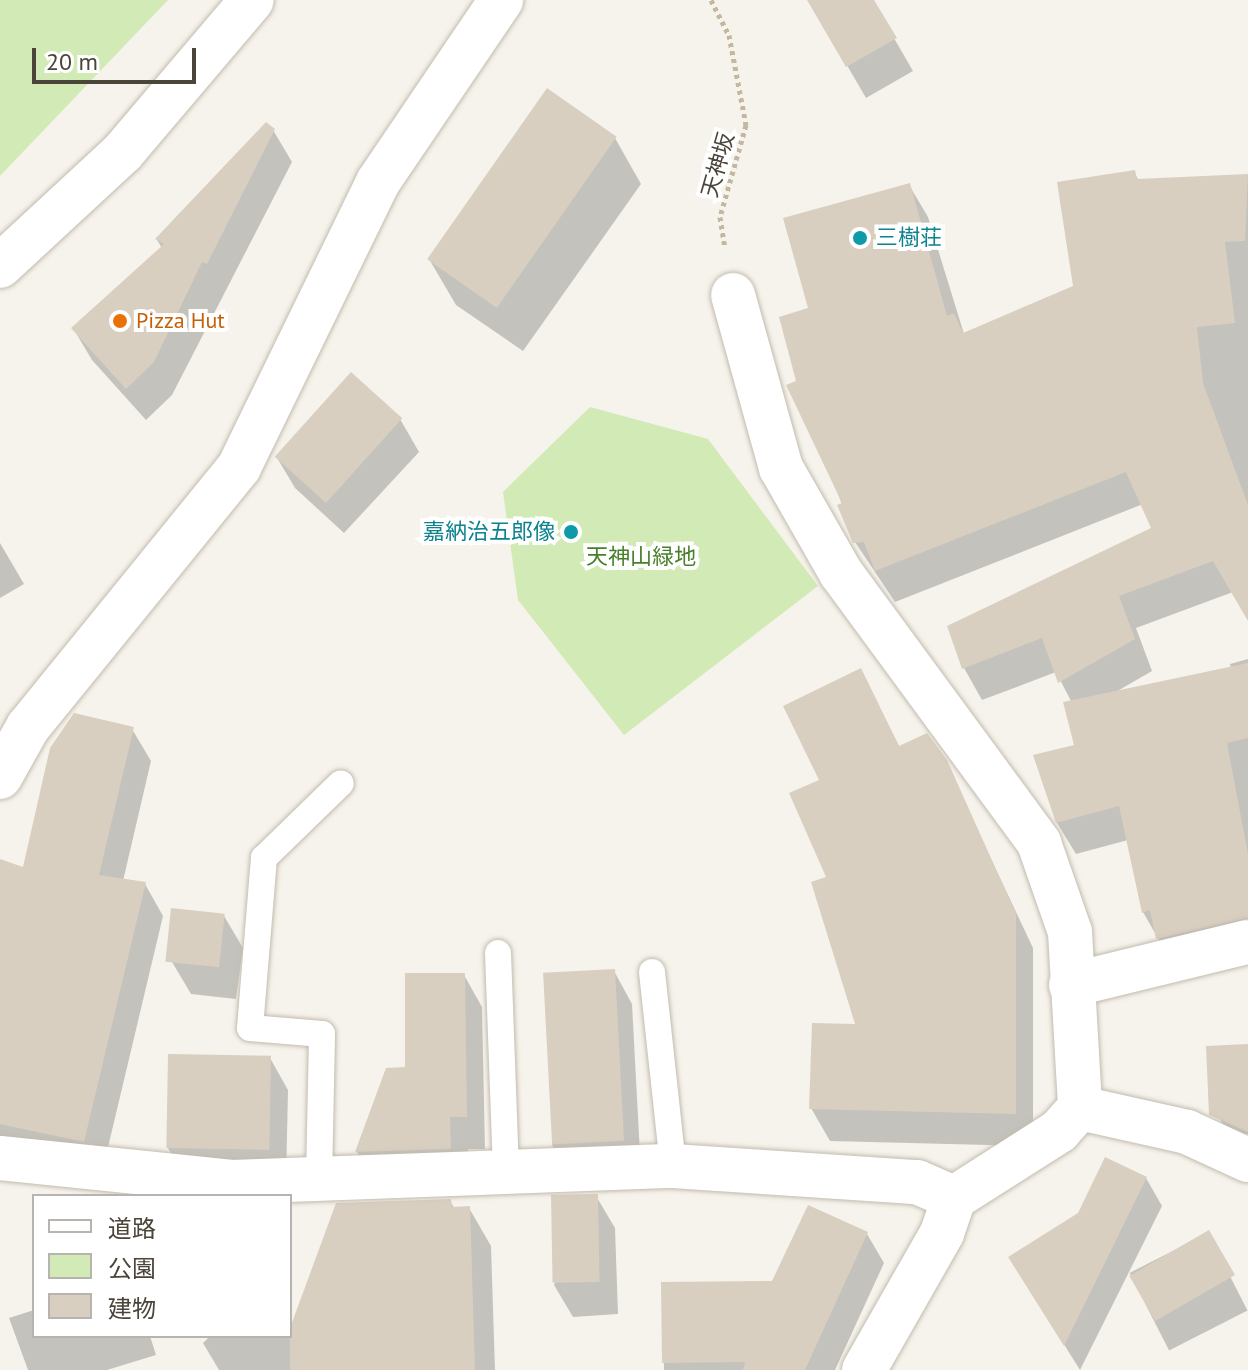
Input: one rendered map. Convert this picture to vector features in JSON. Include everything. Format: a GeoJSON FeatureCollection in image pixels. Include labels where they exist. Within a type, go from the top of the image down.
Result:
{"type":"FeatureCollection","features":[{"type":"Feature","properties":{"kind":"street"},"geometry":{"type":"LineString","coordinates":[[0,266],[123,152],[252,0]]}},
{"type":"Feature","properties":{"kind":"street"},"geometry":{"type":"LineString","coordinates":[[0,777],[28,727],[239,467],[378,182],[501,0]]}},
{"type":"Feature","properties":{"kind":"street"},"geometry":{"type":"LineString","coordinates":[[733,295],[781,468],[841,573],[1039,843],[1070,932],[1080,1108],[1059,1131],[954,1198],[942,1233],[864,1370]]}},
{"type":"Feature","properties":{"kind":"street"},"geometry":{"type":"LineString","coordinates":[[1071,985],[1248,942]]}},
{"type":"Feature","properties":{"kind":"street"},"geometry":{"type":"LineString","coordinates":[[1080,1108],[1187,1132],[1248,1160]]}},
{"type":"Feature","properties":{"kind":"street"},"geometry":{"type":"LineString","coordinates":[[0,1158],[232,1182],[673,1166],[917,1182],[954,1198]]}},
{"type":"Feature","properties":{"kind":"lane"},"geometry":{"type":"LineString","coordinates":[[319,1179],[322,1034],[250,1028],[264,858],[341,783]]}},
{"type":"Feature","properties":{"kind":"lane"},"geometry":{"type":"LineString","coordinates":[[498,953],[506,1173]]}},
{"type":"Feature","properties":{"kind":"lane"},"geometry":{"type":"LineString","coordinates":[[652,972],[673,1166]]}},
{"type":"Feature","properties":{"kind":"path","name":"天神坂"},"geometry":{"type":"LineString","coordinates":[[711,0],[729,35],[746,125],[720,217],[733,295]]}},
{"type":"Feature","properties":{"kind":"green space"},"geometry":{"type":"Polygon","coordinates":[[[0,0],[168,0],[0,176],[0,0]]]}},
{"type":"Feature","properties":{"kind":"green space","name":"天神山緑地"},"geometry":{"type":"Polygon","coordinates":[[[590,407],[708,439],[818,586],[624,735],[518,600],[503,492],[590,407]]]}},
{"type":"Feature","properties":{"kind":"building"},"geometry":{"type":"Polygon","coordinates":[[[807,0],[874,0],[897,38],[846,67],[807,0]]]}},
{"type":"Feature","properties":{"kind":"building"},"geometry":{"type":"Polygon","coordinates":[[[547,88],[617,137],[497,308],[427,259],[547,88]]]}},
{"type":"Feature","properties":{"kind":"building"},"geometry":{"type":"Polygon","coordinates":[[[266,122],[275,129],[207,264],[202,262],[154,362],[126,389],[71,328],[164,244],[155,239],[266,122]]]}},
{"type":"Feature","properties":{"kind":"building"},"geometry":{"type":"Polygon","coordinates":[[[1135,170],[1137,179],[1248,174],[1245,241],[1225,242],[1235,323],[1197,327],[1203,383],[1248,505],[1248,621],[1213,561],[1119,596],[1135,639],[1058,683],[1042,638],[962,669],[947,626],[1151,528],[1126,472],[875,571],[864,542],[853,543],[837,505],[842,503],[786,385],[796,381],[779,317],[808,308],[783,218],[910,183],[947,316],[954,313],[963,333],[1073,286],[1057,182],[1135,170]]]}},
{"type":"Feature","properties":{"kind":"building"},"geometry":{"type":"Polygon","coordinates":[[[351,372],[402,418],[326,503],[275,457],[351,372]]]}},
{"type":"Feature","properties":{"kind":"building"},"geometry":{"type":"Polygon","coordinates":[[[1248,663],[1248,738],[1227,743],[1248,854],[1248,918],[1156,939],[1150,910],[1142,913],[1119,806],[1056,823],[1033,755],[1074,745],[1063,702],[1248,663]]]}},
{"type":"Feature","properties":{"kind":"building"},"geometry":{"type":"Polygon","coordinates":[[[861,668],[899,746],[927,733],[947,760],[1016,914],[1016,1114],[809,1109],[812,1023],[855,1024],[811,882],[826,877],[789,793],[819,780],[783,706],[861,668]]]}},
{"type":"Feature","properties":{"kind":"building"},"geometry":{"type":"Polygon","coordinates":[[[74,713],[134,727],[99,875],[146,882],[84,1142],[0,1124],[0,859],[23,867],[50,748],[74,713]]]}},
{"type":"Feature","properties":{"kind":"building"},"geometry":{"type":"Polygon","coordinates":[[[171,908],[225,914],[219,967],[165,962],[171,908]]]}},
{"type":"Feature","properties":{"kind":"building"},"geometry":{"type":"Polygon","coordinates":[[[615,969],[624,1141],[552,1145],[543,973],[615,969]]]}},
{"type":"Feature","properties":{"kind":"building"},"geometry":{"type":"Polygon","coordinates":[[[405,973],[465,973],[467,1117],[450,1117],[451,1149],[355,1152],[386,1068],[405,1067],[405,973]]]}},
{"type":"Feature","properties":{"kind":"building"},"geometry":{"type":"Polygon","coordinates":[[[1248,1044],[1248,1132],[1209,1115],[1206,1046],[1248,1044]]]}},
{"type":"Feature","properties":{"kind":"building"},"geometry":{"type":"Polygon","coordinates":[[[168,1054],[271,1056],[269,1150],[166,1148],[168,1054]]]}},
{"type":"Feature","properties":{"kind":"building"},"geometry":{"type":"Polygon","coordinates":[[[1105,1157],[1147,1177],[1064,1346],[1008,1257],[1078,1213],[1105,1157]]]}},
{"type":"Feature","properties":{"kind":"building"},"geometry":{"type":"Polygon","coordinates":[[[598,1194],[600,1282],[553,1283],[551,1195],[598,1194]]]}},
{"type":"Feature","properties":{"kind":"building"},"geometry":{"type":"Polygon","coordinates":[[[451,1199],[452,1207],[470,1206],[475,1370],[290,1370],[292,1323],[336,1203],[451,1199]]]}},
{"type":"Feature","properties":{"kind":"building"},"geometry":{"type":"Polygon","coordinates":[[[808,1205],[868,1232],[805,1370],[743,1370],[745,1362],[662,1363],[661,1282],[772,1281],[808,1205]]]}},
{"type":"Feature","properties":{"kind":"building"},"geometry":{"type":"Polygon","coordinates":[[[1209,1230],[1235,1275],[1155,1321],[1129,1276],[1209,1230]]]}},
{"type":"Feature","properties":{"kind":"place","name":"三樹荘"},"geometry":{"type":"Point","coordinates":[860,238]}},
{"type":"Feature","properties":{"kind":"place","name":"Pizza Hut"},"geometry":{"type":"Point","coordinates":[120,321]}},
{"type":"Feature","properties":{"kind":"place","name":"嘉納治五郎像"},"geometry":{"type":"Point","coordinates":[571,532]}}]}
